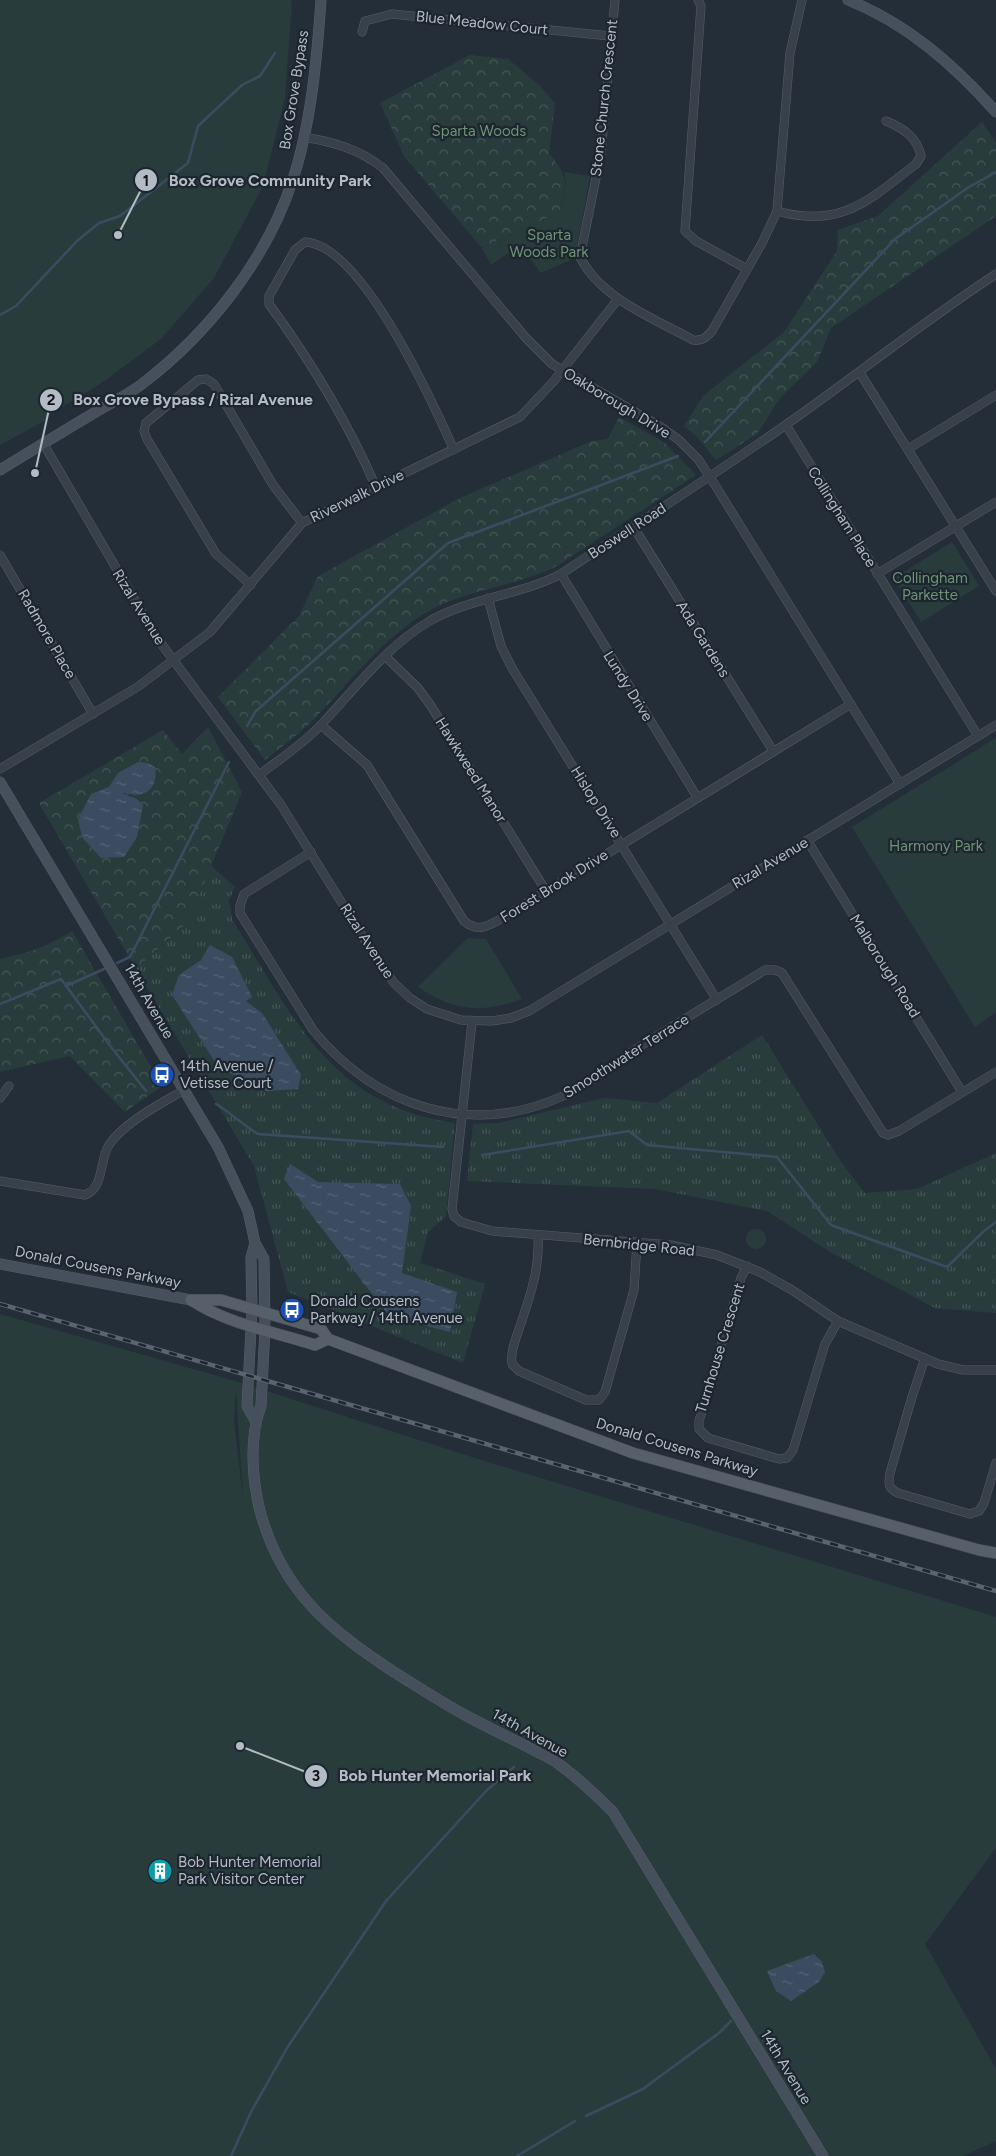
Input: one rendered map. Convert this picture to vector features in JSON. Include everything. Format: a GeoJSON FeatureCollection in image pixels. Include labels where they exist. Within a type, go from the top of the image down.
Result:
{"type":"FeatureCollection","features":[{"type":"Feature","properties":{"kind":"main road","name":"Box Grove Bypass"},"geometry":{"type":"LineString","coordinates":[[0,470],[142,384],[195,337],[228,299],[270,234],[293,180],[304,136],[321,0]]}},
{"type":"Feature","properties":{"kind":"main road"},"geometry":{"type":"LineString","coordinates":[[848,0],[893,22],[936,53],[965,78],[996,112]]}},
{"type":"Feature","properties":{"kind":"main road","name":"14th Avenue"},"geometry":{"type":"LineString","coordinates":[[0,782],[218,1147],[248,1211],[255,1243],[264,1259],[266,1314],[261,1406],[255,1420],[254,1464],[256,1497],[276,1556],[312,1609],[366,1654],[447,1706],[555,1761],[588,1787],[613,1812],[823,2156]]}},
{"type":"Feature","properties":{"kind":"main road","name":"14th Avenue"},"geometry":{"type":"LineString","coordinates":[[255,1243],[251,1258],[252,1310],[247,1406],[255,1420]]}},
{"type":"Feature","properties":{"kind":"main road","name":"Donald Cousens Parkway"},"geometry":{"type":"LineString","coordinates":[[0,1264],[191,1300],[220,1300],[321,1329],[328,1339],[633,1453],[970,1548],[996,1553]]}},
{"type":"Feature","properties":{"kind":"main road","name":"Donald Cousens Parkway"},"geometry":{"type":"LineString","coordinates":[[191,1300],[202,1307],[315,1346],[328,1339]]}},
{"type":"Feature","properties":{"kind":"street","name":"Stone Church Crescent"},"geometry":{"type":"LineString","coordinates":[[615,0],[610,36],[601,153],[580,257],[593,277],[618,299],[693,340],[699,341],[706,339],[712,331],[777,211],[790,53],[802,0]]}},
{"type":"Feature","properties":{"kind":"street"},"geometry":{"type":"LineString","coordinates":[[698,0],[701,6],[685,231],[696,241],[747,269]]}},
{"type":"Feature","properties":{"kind":"street","name":"Blue Meadow Court"},"geometry":{"type":"LineString","coordinates":[[362,32],[365,21],[392,14],[610,36]]}},
{"type":"Feature","properties":{"kind":"street"},"geometry":{"type":"LineString","coordinates":[[777,211],[787,214],[828,216],[849,210],[871,198],[916,164],[920,156],[919,147],[904,128],[886,121]]}},
{"type":"Feature","properties":{"kind":"street","name":"Oakborough Drive"},"geometry":{"type":"LineString","coordinates":[[304,136],[348,147],[371,159],[383,168],[537,350],[562,370],[670,433],[692,453],[710,476],[900,784]]}},
{"type":"Feature","properties":{"kind":"street"},"geometry":{"type":"LineString","coordinates":[[376,487],[362,455],[300,348],[268,304],[269,296],[295,250],[305,242],[318,245],[333,254],[346,266],[373,298],[411,361],[454,450]]}},
{"type":"Feature","properties":{"kind":"street","name":"Boswell Road"},"geometry":{"type":"LineString","coordinates":[[259,775],[297,747],[321,725],[386,656],[427,623],[455,609],[539,584],[560,574],[786,425],[996,274]]}},
{"type":"Feature","properties":{"kind":"street","name":"Riverwalk Drive"},"geometry":{"type":"LineString","coordinates":[[0,769],[146,681],[210,632],[302,523],[520,418],[540,398],[618,299]]}},
{"type":"Feature","properties":{"kind":"street"},"geometry":{"type":"LineString","coordinates":[[860,372],[996,591]]}},
{"type":"Feature","properties":{"kind":"street"},"geometry":{"type":"LineString","coordinates":[[251,585],[223,562],[209,543],[147,439],[144,431],[146,423],[198,380],[206,378],[214,384],[273,485],[302,523]]}},
{"type":"Feature","properties":{"kind":"street"},"geometry":{"type":"LineString","coordinates":[[908,449],[996,395]]}},
{"type":"Feature","properties":{"kind":"street","name":"Collingham Place"},"geometry":{"type":"LineString","coordinates":[[786,425],[978,736]]}},
{"type":"Feature","properties":{"kind":"street","name":"Rizal Avenue"},"geometry":{"type":"LineString","coordinates":[[43,443],[149,626],[281,805],[384,971],[410,998],[427,1009],[448,1017],[472,1022],[503,1020],[529,1011],[996,725]]}},
{"type":"Feature","properties":{"kind":"street"},"geometry":{"type":"LineString","coordinates":[[877,574],[996,502]]}},
{"type":"Feature","properties":{"kind":"street","name":"Ada Gardens"},"geometry":{"type":"LineString","coordinates":[[633,526],[773,751]]}},
{"type":"Feature","properties":{"kind":"street","name":"Radmore Place"},"geometry":{"type":"LineString","coordinates":[[0,555],[94,714]]}},
{"type":"Feature","properties":{"kind":"street","name":"Lundy Drive"},"geometry":{"type":"LineString","coordinates":[[560,574],[697,797]]}},
{"type":"Feature","properties":{"kind":"street","name":"Hislop Drive"},"geometry":{"type":"LineString","coordinates":[[488,598],[501,646],[509,663],[717,1000]]}},
{"type":"Feature","properties":{"kind":"street","name":"Hawkweed Manor"},"geometry":{"type":"LineString","coordinates":[[386,656],[418,688],[431,706],[546,891]]}},
{"type":"Feature","properties":{"kind":"street","name":"Forest Brook Drive"},"geometry":{"type":"LineString","coordinates":[[321,725],[367,765],[460,915],[468,925],[474,928],[484,928],[851,704]]}},
{"type":"Feature","properties":{"kind":"street","name":"Malborough Road"},"geometry":{"type":"LineString","coordinates":[[808,840],[962,1092]]}},
{"type":"Feature","properties":{"kind":"street","name":"Smoothwater Terrace"},"geometry":{"type":"LineString","coordinates":[[310,852],[244,894],[240,913],[313,1030],[341,1062],[369,1083],[407,1102],[440,1111],[498,1114],[514,1112],[564,1096],[765,970],[776,970],[782,973],[883,1134],[894,1134],[996,1072]]}},
{"type":"Feature","properties":{"kind":"street","name":"Bernbridge Road"},"geometry":{"type":"LineString","coordinates":[[472,1022],[452,1209],[454,1216],[461,1222],[483,1230],[538,1236],[671,1245],[698,1250],[747,1266],[792,1290],[838,1321],[926,1358],[954,1368],[974,1371],[996,1370]]}},
{"type":"Feature","properties":{"kind":"street"},"geometry":{"type":"LineString","coordinates":[[0,1098],[9,1086]]}},
{"type":"Feature","properties":{"kind":"street"},"geometry":{"type":"LineString","coordinates":[[0,1181],[85,1194],[91,1192],[97,1186],[108,1146],[115,1137],[139,1118],[184,1090]]}},
{"type":"Feature","properties":{"kind":"street"},"geometry":{"type":"LineString","coordinates":[[538,1236],[539,1248],[536,1274],[516,1341],[512,1364],[519,1371],[586,1400],[599,1400],[605,1392],[632,1302],[637,1242]]}},
{"type":"Feature","properties":{"kind":"street","name":"Turnhouse Crescent"},"geometry":{"type":"LineString","coordinates":[[747,1266],[740,1278],[699,1420],[699,1429],[708,1438],[779,1459],[787,1458],[793,1450],[825,1344],[838,1321]]}},
{"type":"Feature","properties":{"kind":"street"},"geometry":{"type":"LineString","coordinates":[[926,1358],[912,1397],[890,1473],[888,1484],[891,1489],[898,1493],[970,1514],[979,1511],[984,1503],[996,1464]]}},
{"type":"Feature","properties":{"kind":"green space"},"geometry":{"type":"Polygon","coordinates":[[[0,0],[292,0],[285,98],[263,186],[214,278],[161,339],[103,382],[46,417],[46,420],[0,445],[0,0]]]}},
{"type":"Feature","properties":{"kind":"green space","name":"Sparta Woods"},"geometry":{"type":"Polygon","coordinates":[[[470,55],[508,59],[539,85],[555,103],[549,153],[565,180],[560,212],[482,248],[404,156],[380,103],[470,55]]]}},
{"type":"Feature","properties":{"kind":"green space"},"geometry":{"type":"Polygon","coordinates":[[[982,122],[996,143],[996,216],[831,328],[817,362],[780,398],[757,434],[716,460],[698,438],[684,426],[703,396],[784,332],[837,251],[838,230],[878,216],[982,122]]]}},
{"type":"Feature","properties":{"kind":"green space","name":"Sparta Woods Park"},"geometry":{"type":"Polygon","coordinates":[[[564,172],[590,176],[575,258],[541,273],[520,245],[491,265],[482,248],[560,212],[566,182],[564,172]]]}},
{"type":"Feature","properties":{"kind":"green space"},"geometry":{"type":"Polygon","coordinates":[[[619,417],[665,443],[696,475],[555,567],[540,574],[442,604],[410,623],[380,649],[295,737],[265,760],[218,697],[299,616],[318,576],[462,497],[592,441],[608,439],[619,417]]]}},
{"type":"Feature","properties":{"kind":"green space","name":"Collingham Parkette"},"geometry":{"type":"Polygon","coordinates":[[[952,542],[979,586],[921,622],[894,578],[952,542]]]}},
{"type":"Feature","properties":{"kind":"green space"},"geometry":{"type":"Polygon","coordinates":[[[208,727],[242,792],[188,922],[136,969],[39,803],[163,730],[182,754],[208,727]]]}},
{"type":"Feature","properties":{"kind":"green space","name":"Harmony Park"},"geometry":{"type":"Polygon","coordinates":[[[996,738],[996,1012],[975,1027],[852,827],[996,738]]]}},
{"type":"Feature","properties":{"kind":"green space"},"geometry":{"type":"Polygon","coordinates":[[[211,866],[235,887],[229,900],[232,919],[296,1021],[319,1051],[345,1076],[376,1097],[412,1113],[455,1123],[446,1216],[428,1232],[420,1263],[485,1284],[463,1363],[288,1292],[254,1166],[136,969],[188,922],[211,866]]]}},
{"type":"Feature","properties":{"kind":"green space"},"geometry":{"type":"Polygon","coordinates":[[[72,931],[162,1086],[125,1112],[70,1056],[0,1072],[0,959],[37,949],[72,931]]]}},
{"type":"Feature","properties":{"kind":"green space"},"geometry":{"type":"Polygon","coordinates":[[[468,938],[486,939],[522,999],[494,1007],[468,1008],[443,1001],[418,987],[468,938]]]}},
{"type":"Feature","properties":{"kind":"green space"},"geometry":{"type":"Polygon","coordinates":[[[762,1035],[843,1165],[865,1193],[917,1189],[996,1153],[996,1313],[935,1308],[832,1253],[767,1211],[655,1189],[467,1181],[473,1124],[498,1123],[604,1098],[657,1103],[762,1035]]]}},
{"type":"Feature","properties":{"kind":"green space"},"geometry":{"type":"Polygon","coordinates":[[[756,1229],[763,1232],[766,1239],[763,1246],[756,1249],[749,1246],[746,1239],[749,1232],[756,1229]]]}},
{"type":"Feature","properties":{"kind":"green space"},"geometry":{"type":"Polygon","coordinates":[[[0,1314],[235,1381],[475,1458],[996,1617],[996,1848],[925,1944],[996,2069],[996,2141],[963,2156],[0,2156],[0,1314]],[[236,1389],[234,1421],[243,1497],[236,1389]]]}},
{"type":"Feature","properties":{"kind":"water"},"geometry":{"type":"Polygon","coordinates":[[[138,762],[148,763],[155,767],[156,775],[154,784],[146,792],[137,795],[121,793],[137,799],[143,805],[137,837],[124,857],[101,858],[82,837],[78,819],[91,794],[109,787],[118,773],[138,762]]]}},
{"type":"Feature","properties":{"kind":"water"},"geometry":{"type":"Polygon","coordinates":[[[210,945],[232,957],[252,997],[246,1001],[262,1013],[301,1075],[298,1089],[267,1091],[219,1068],[172,995],[179,975],[201,960],[210,945]]]}},
{"type":"Feature","properties":{"kind":"water"},"geometry":{"type":"Polygon","coordinates":[[[290,1164],[318,1182],[400,1184],[411,1206],[402,1273],[457,1292],[450,1332],[389,1316],[284,1179],[290,1164]]]}},
{"type":"Feature","properties":{"kind":"water"},"geometry":{"type":"Polygon","coordinates":[[[814,1954],[822,1962],[825,1972],[819,1982],[791,2001],[776,1991],[767,1971],[814,1954]]]}},
{"type":"Feature","properties":{"kind":"waterway"},"geometry":{"type":"LineString","coordinates":[[0,315],[16,306],[77,241],[99,223],[120,216],[188,163],[198,126],[242,85],[260,76],[275,53]]}},
{"type":"Feature","properties":{"kind":"waterway"},"geometry":{"type":"LineString","coordinates":[[705,442],[895,239],[969,187],[996,172]]}},
{"type":"Feature","properties":{"kind":"waterway"},"geometry":{"type":"LineString","coordinates":[[247,726],[256,711],[448,543],[678,456]]}},
{"type":"Feature","properties":{"kind":"waterway"},"geometry":{"type":"LineString","coordinates":[[117,963],[130,957],[229,762]]}},
{"type":"Feature","properties":{"kind":"waterway"},"geometry":{"type":"LineString","coordinates":[[66,986],[104,969]]}},
{"type":"Feature","properties":{"kind":"waterway"},"geometry":{"type":"LineString","coordinates":[[0,1004],[61,979],[146,1091]]}},
{"type":"Feature","properties":{"kind":"waterway"},"geometry":{"type":"LineString","coordinates":[[216,1104],[258,1134],[443,1147]]}},
{"type":"Feature","properties":{"kind":"waterway"},"geometry":{"type":"LineString","coordinates":[[482,1155],[629,1131],[647,1145],[777,1157],[831,1225],[947,1267],[996,1222]]}},
{"type":"Feature","properties":{"kind":"waterway"},"geometry":{"type":"LineString","coordinates":[[231,2156],[251,2112],[287,2048],[386,1901],[486,1791],[514,1767]]}},
{"type":"Feature","properties":{"kind":"waterway"},"geometry":{"type":"LineString","coordinates":[[586,2116],[643,2089],[719,2033],[731,2021]]}},
{"type":"Feature","properties":{"kind":"waterway"},"geometry":{"type":"LineString","coordinates":[[517,2156],[575,2121]]}},
{"type":"Feature","properties":{"kind":"railway"},"geometry":{"type":"LineString","coordinates":[[0,1304],[996,1591]]}},
{"type":"Feature","properties":{"kind":"place","name":"Box Grove Community Park"},"geometry":{"type":"Point","coordinates":[118,235]}},
{"type":"Feature","properties":{"kind":"place","name":"Box Grove Bypass / Rizal Avenue"},"geometry":{"type":"Point","coordinates":[35,473]}},
{"type":"Feature","properties":{"kind":"place","name":"14th Avenue / Vetisse Court"},"geometry":{"type":"Point","coordinates":[162,1075]}},
{"type":"Feature","properties":{"kind":"place","name":"Donald Cousens Parkway / 14th Avenue"},"geometry":{"type":"Point","coordinates":[292,1310]}},
{"type":"Feature","properties":{"kind":"place","name":"Bob Hunter Memorial Park"},"geometry":{"type":"Point","coordinates":[240,1746]}},
{"type":"Feature","properties":{"kind":"place","name":"Bob Hunter Memorial Park Visitor Center"},"geometry":{"type":"Point","coordinates":[160,1871]}}]}
